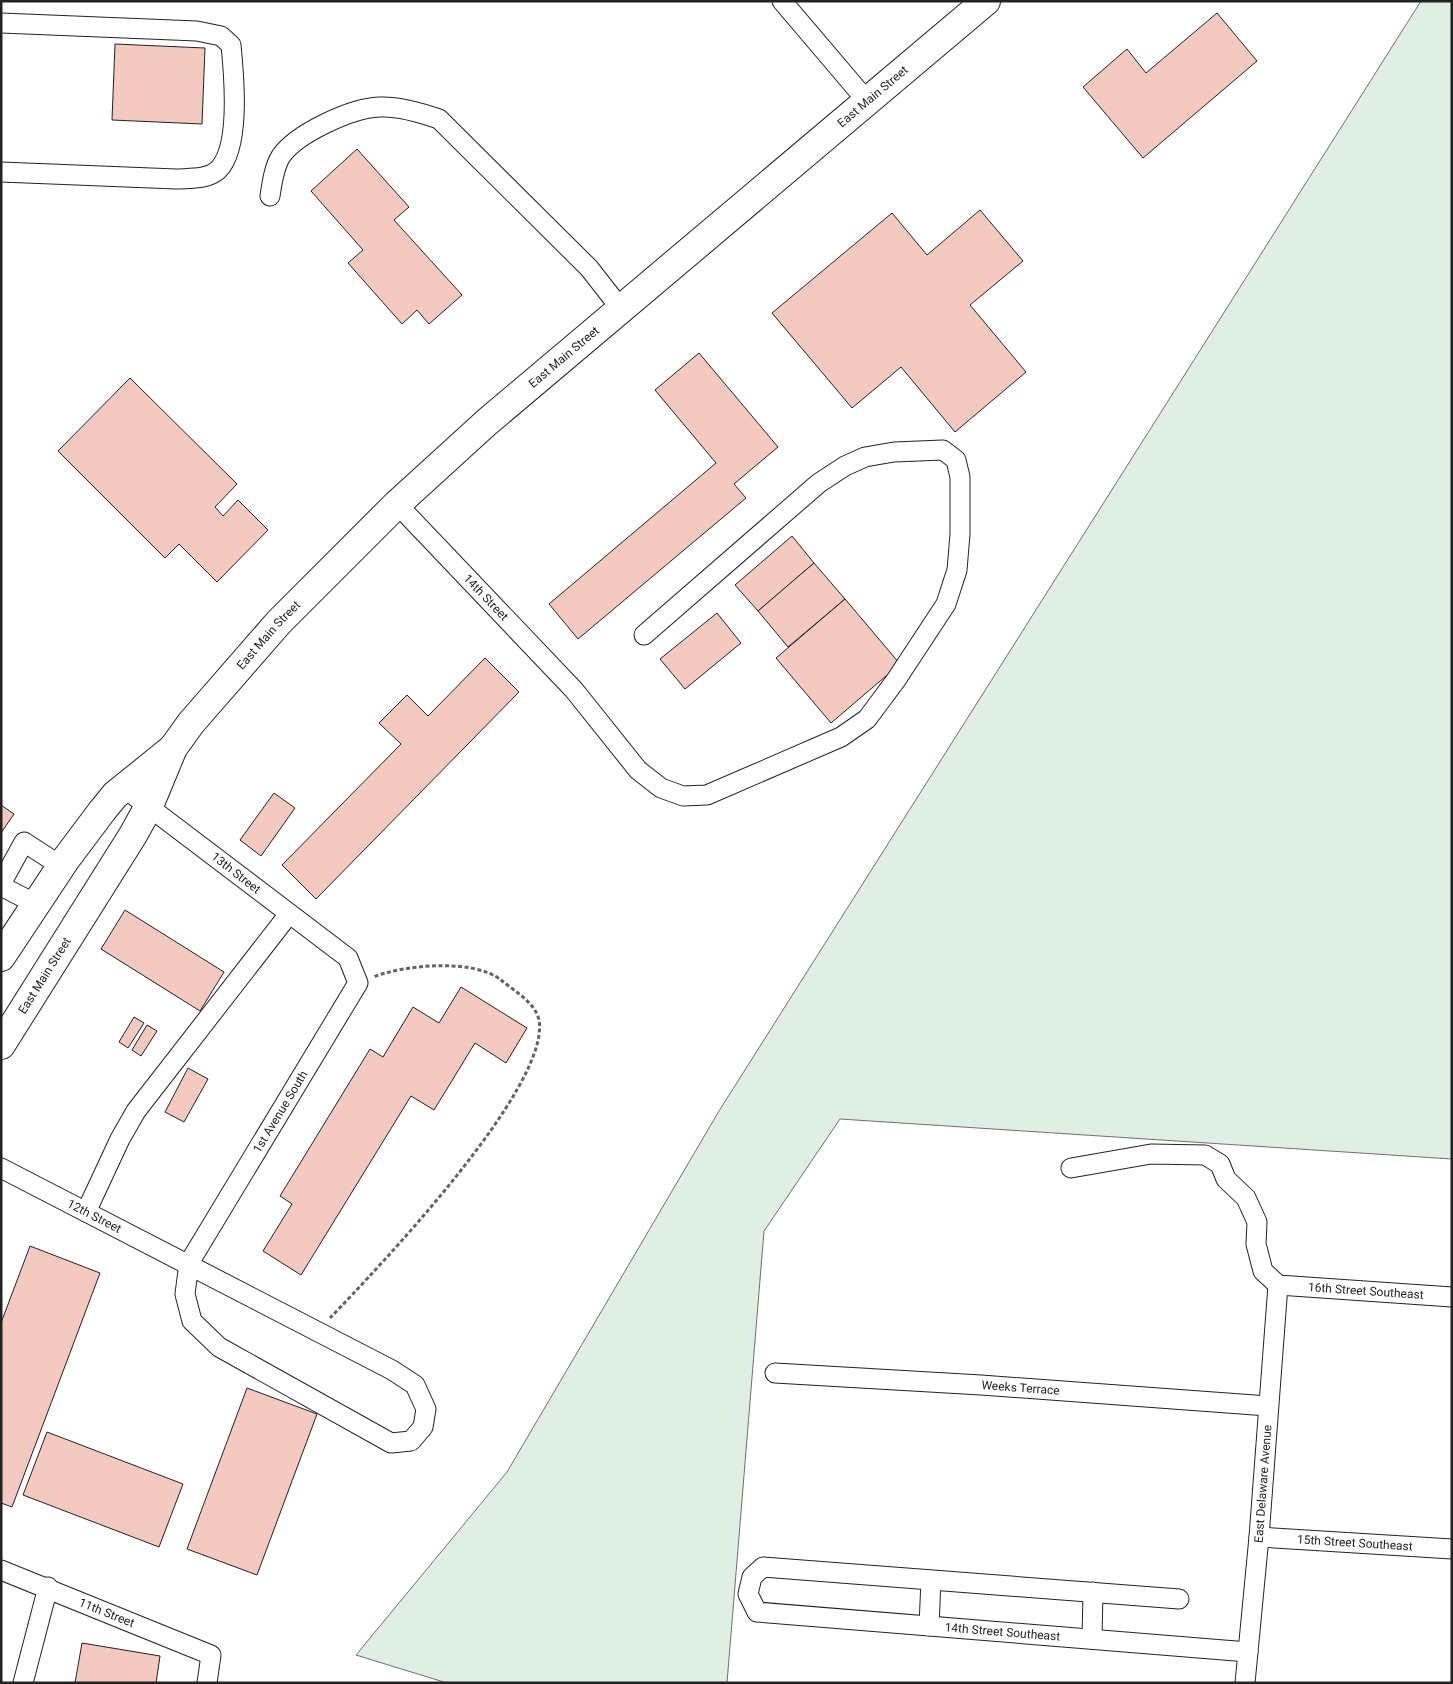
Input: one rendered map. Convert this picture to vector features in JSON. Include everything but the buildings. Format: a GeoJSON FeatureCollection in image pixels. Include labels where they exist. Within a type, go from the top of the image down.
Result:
{"type":"FeatureCollection","features":[{"type":"Feature","properties":{"kind":"highway","name":"East Main Street"},"geometry":{"type":"LineString","coordinates":[[1,1045],[44,974],[102,886],[149,806],[174,748],[192,723],[279,622],[397,504],[487,422],[986,1]]}},
{"type":"Feature","properties":{"kind":"highway","name":"East Main Street"},"geometry":{"type":"LineString","coordinates":[[4,946],[102,811],[124,788],[174,748]]}},
{"type":"Feature","properties":{"kind":"street"},"geometry":{"type":"LineString","coordinates":[[782,1],[867,101]]}},
{"type":"Feature","properties":{"kind":"street"},"geometry":{"type":"LineString","coordinates":[[1,23],[197,31],[221,36],[231,45],[234,100],[233,133],[224,161],[217,171],[203,177],[176,179],[1,172]]}},
{"type":"Feature","properties":{"kind":"street"},"geometry":{"type":"LineString","coordinates":[[270,196],[272,178],[282,155],[310,130],[358,112],[380,107],[422,113],[439,119],[589,268],[621,309]]}},
{"type":"Feature","properties":{"kind":"street","name":"14th Street"},"geometry":{"type":"LineString","coordinates":[[397,504],[574,690],[638,770],[661,788],[683,796],[707,795],[841,737],[867,719],[896,680],[946,604],[957,570],[960,534],[960,477],[956,460],[943,450],[894,452],[865,458],[846,466],[819,483],[644,635]]}},
{"type":"Feature","properties":{"kind":"street","name":"13th Street"},"geometry":{"type":"LineString","coordinates":[[124,788],[348,958],[358,983]]}},
{"type":"Feature","properties":{"kind":"street"},"geometry":{"type":"LineString","coordinates":[[36,904],[1,885],[24,842],[61,866]]}},
{"type":"Feature","properties":{"kind":"street"},"geometry":{"type":"LineString","coordinates":[[86,1212],[120,1138],[136,1111],[289,914]]}},
{"type":"Feature","properties":{"kind":"street","name":"1st Avenue South"},"geometry":{"type":"LineString","coordinates":[[189,1264],[358,983]]}},
{"type":"Feature","properties":{"kind":"street"},"geometry":{"type":"LineString","coordinates":[[1070,1168],[1151,1154],[1205,1155],[1220,1164],[1226,1179],[1246,1198],[1257,1222],[1256,1244],[1263,1271],[1278,1285]]}},
{"type":"Feature","properties":{"kind":"street","name":"12th Street"},"geometry":{"type":"LineString","coordinates":[[1,1168],[189,1264],[392,1370],[415,1386],[426,1409],[424,1427],[411,1440],[391,1443],[219,1348],[192,1322],[185,1294],[189,1264]]}},
{"type":"Feature","properties":{"kind":"street","name":"16th Street Southeast"},"geometry":{"type":"LineString","coordinates":[[1278,1285],[1452,1297]]}},
{"type":"Feature","properties":{"kind":"street","name":"East Delaware Avenue"},"geometry":{"type":"LineString","coordinates":[[1245,1683],[1259,1537],[1278,1285]]}},
{"type":"Feature","properties":{"kind":"street","name":"Weeks Terrace"},"geometry":{"type":"LineString","coordinates":[[775,1374],[981,1385],[1268,1406]]}},
{"type":"Feature","properties":{"kind":"street","name":"15th Street Southeast"},"geometry":{"type":"LineString","coordinates":[[1259,1537],[1452,1549]]}},
{"type":"Feature","properties":{"kind":"street","name":"14th Street Southeast"},"geometry":{"type":"LineString","coordinates":[[932,1580],[763,1567],[752,1577],[748,1594],[757,1612],[1248,1652]]}},
{"type":"Feature","properties":{"kind":"street","name":"11th Street"},"geometry":{"type":"LineString","coordinates":[[1,1570],[48,1587],[211,1655],[207,1683]]}},
{"type":"Feature","properties":{"kind":"street"},"geometry":{"type":"LineString","coordinates":[[929,1626],[932,1580],[1179,1599]]}},
{"type":"Feature","properties":{"kind":"street"},"geometry":{"type":"LineString","coordinates":[[22,1683],[48,1587]]}},
{"type":"Feature","properties":{"kind":"street"},"geometry":{"type":"LineString","coordinates":[[1092,1639],[1093,1592]]}},
{"type":"Feature","properties":{"kind":"path"},"geometry":{"type":"LineString","coordinates":[[318,1331],[396,1249],[453,1180],[504,1110],[529,1068],[538,1043],[539,1020],[532,1005],[496,976],[454,965],[426,966],[389,971],[358,983]]}},
{"type":"Feature","properties":{"kind":"green space"},"geometry":{"type":"Polygon","coordinates":[[[1421,1],[1452,1],[1452,1159],[840,1119],[764,1231],[727,1683],[447,1683],[356,1655],[507,1472],[719,1111],[1421,1]]]}}]}
